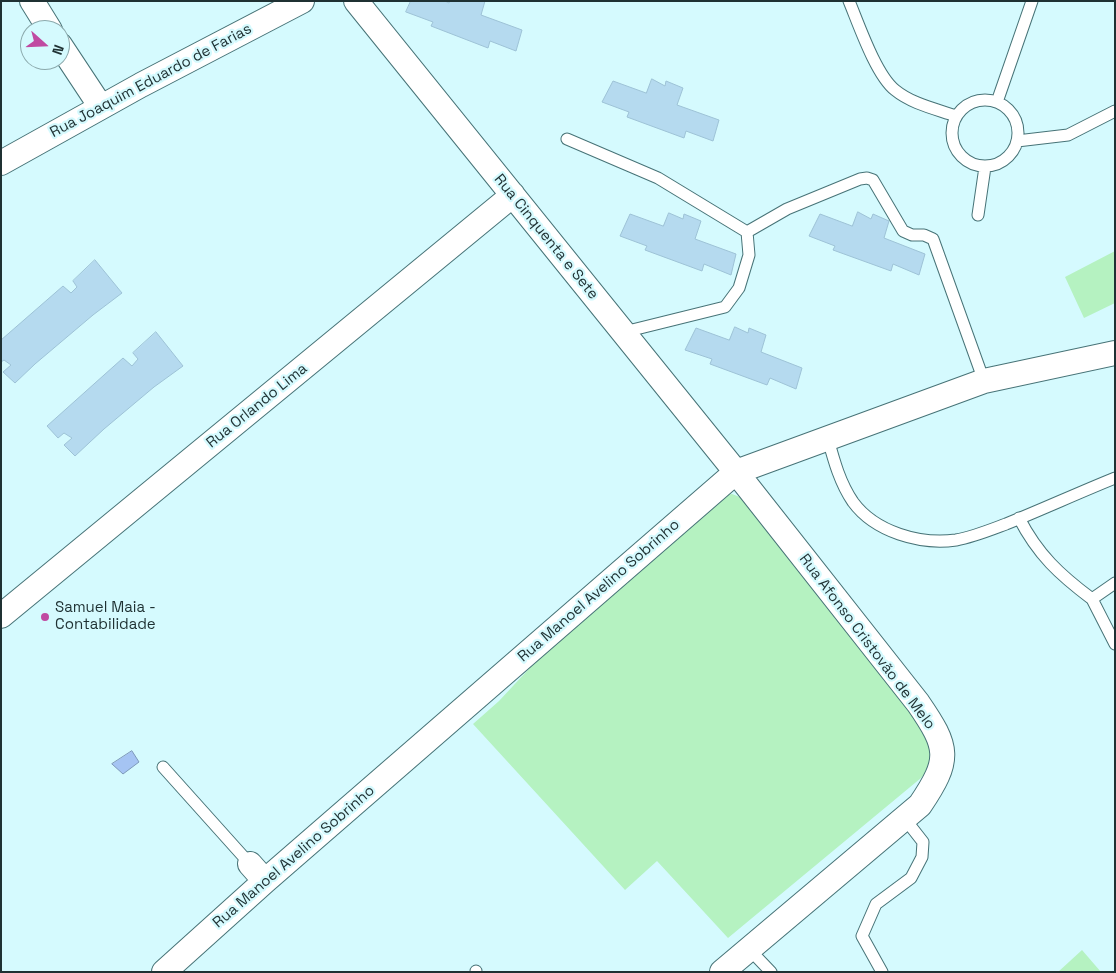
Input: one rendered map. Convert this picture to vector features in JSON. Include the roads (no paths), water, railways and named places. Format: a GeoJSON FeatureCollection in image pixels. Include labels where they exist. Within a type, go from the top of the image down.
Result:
{"type":"FeatureCollection","features":[{"type":"Feature","properties":{"kind":"street"},"geometry":{"type":"LineString","coordinates":[[32,1],[44,20]]}},
{"type":"Feature","properties":{"kind":"street","name":"Rua Joaquim Eduardo de Farias"},"geometry":{"type":"LineString","coordinates":[[1,163],[276,6],[302,1]]}},
{"type":"Feature","properties":{"kind":"street","name":"Rua Cinquenta e Sete"},"geometry":{"type":"LineString","coordinates":[[356,1],[736,472]]}},
{"type":"Feature","properties":{"kind":"street"},"geometry":{"type":"LineString","coordinates":[[70,60],[101,107]]}},
{"type":"Feature","properties":{"kind":"street","name":"Rua Orlando Lima"},"geometry":{"type":"LineString","coordinates":[[1,616],[513,195]]}},
{"type":"Feature","properties":{"kind":"street","name":"Rua Manoel Avelino Sobrinho"},"geometry":{"type":"LineString","coordinates":[[164,972],[258,873],[736,472],[984,381],[1115,354]]}},
{"type":"Feature","properties":{"kind":"street","name":"Rua Afonso Cristovão de Melo"},"geometry":{"type":"LineString","coordinates":[[722,972],[920,805],[935,783],[943,763],[942,747],[936,730],[918,703],[736,472]]}},
{"type":"Feature","properties":{"kind":"lane"},"geometry":{"type":"LineString","coordinates":[[849,1],[879,68],[895,90],[926,106],[956,116]]}},
{"type":"Feature","properties":{"kind":"lane"},"geometry":{"type":"LineString","coordinates":[[997,102],[1032,1]]}},
{"type":"Feature","properties":{"kind":"lane"},"geometry":{"type":"LineString","coordinates":[[987,99],[997,102],[1005,106],[1012,113],[1016,122],[1018,131],[1017,141],[1013,152],[1006,160],[996,165],[984,167],[973,165],[963,159],[955,150],[952,126],[956,116],[964,106],[975,101],[987,99]]}},
{"type":"Feature","properties":{"kind":"lane"},"geometry":{"type":"LineString","coordinates":[[1017,141],[1068,135],[1115,111]]}},
{"type":"Feature","properties":{"kind":"lane"},"geometry":{"type":"LineString","coordinates":[[567,138],[658,178],[747,232]]}},
{"type":"Feature","properties":{"kind":"lane"},"geometry":{"type":"LineString","coordinates":[[978,215],[984,167]]}},
{"type":"Feature","properties":{"kind":"lane"},"geometry":{"type":"LineString","coordinates":[[747,232],[787,209],[860,179],[873,180],[903,231],[912,235],[924,235],[933,239],[984,381]]}},
{"type":"Feature","properties":{"kind":"lane"},"geometry":{"type":"LineString","coordinates":[[624,332],[724,307],[739,288],[747,263],[749,254],[747,232]]}},
{"type":"Feature","properties":{"kind":"lane"},"geometry":{"type":"LineString","coordinates":[[828,439],[839,477],[854,502],[869,519],[890,531],[914,539],[928,541],[956,540],[983,532],[1115,478]]}},
{"type":"Feature","properties":{"kind":"lane"},"geometry":{"type":"LineString","coordinates":[[1020,518],[1030,539],[1048,561],[1070,582],[1092,599],[1115,644]]}},
{"type":"Feature","properties":{"kind":"lane"},"geometry":{"type":"LineString","coordinates":[[1092,599],[1115,583]]}},
{"type":"Feature","properties":{"kind":"lane"},"geometry":{"type":"LineString","coordinates":[[162,767],[258,873]]}},
{"type":"Feature","properties":{"kind":"lane"},"geometry":{"type":"LineString","coordinates":[[882,972],[862,936],[876,904],[912,878],[922,857],[923,842],[905,818]]}},
{"type":"Feature","properties":{"kind":"lane"},"geometry":{"type":"LineString","coordinates":[[749,949],[771,972]]}},
{"type":"Feature","properties":{"kind":"water"},"geometry":{"type":"Polygon","coordinates":[[[132,751],[139,762],[123,774],[112,764],[132,751]]]}},
{"type":"Feature","properties":{"kind":"place","name":"Samuel Maia - Contabilidade"},"geometry":{"type":"Point","coordinates":[45,617]}}]}
